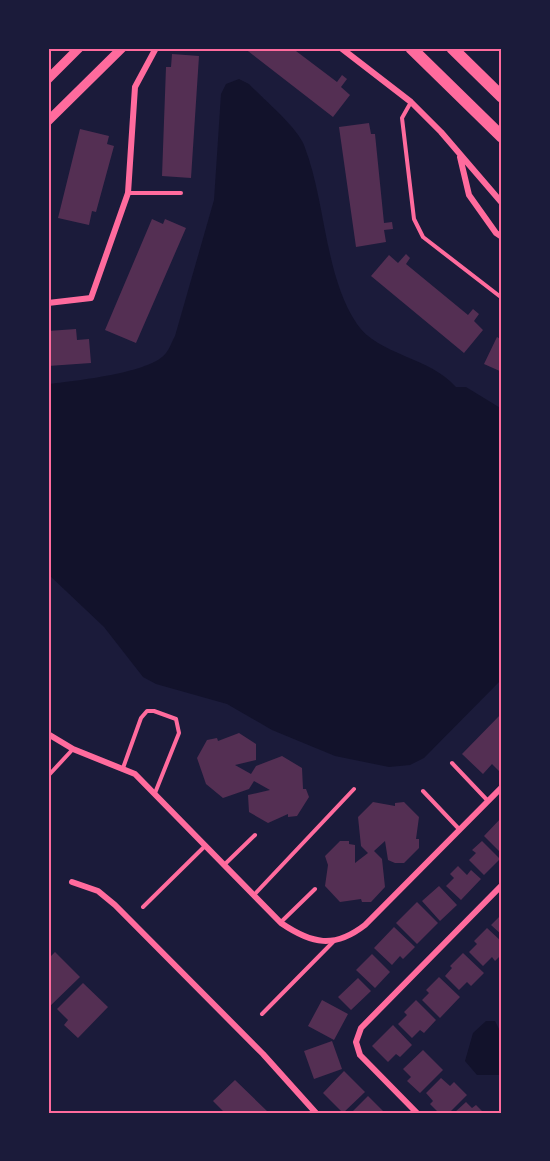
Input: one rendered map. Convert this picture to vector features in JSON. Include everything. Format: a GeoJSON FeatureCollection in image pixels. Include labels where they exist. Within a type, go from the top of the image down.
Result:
{"type":"FeatureCollection","features":[{"type":"Feature","properties":{"kind":"main road"},"geometry":{"type":"LineString","coordinates":[[411,48],[502,137]]}},
{"type":"Feature","properties":{"kind":"main road"},"geometry":{"type":"LineString","coordinates":[[452,48],[502,97]]}},
{"type":"Feature","properties":{"kind":"street"},"geometry":{"type":"LineString","coordinates":[[48,79],[79,48]]}},
{"type":"Feature","properties":{"kind":"street"},"geometry":{"type":"LineString","coordinates":[[48,121],[122,48]]}},
{"type":"Feature","properties":{"kind":"street"},"geometry":{"type":"LineString","coordinates":[[48,303],[91,298],[128,193],[135,87],[156,48]]}},
{"type":"Feature","properties":{"kind":"street"},"geometry":{"type":"LineString","coordinates":[[341,48],[411,102],[502,203]]}},
{"type":"Feature","properties":{"kind":"street"},"geometry":{"type":"LineString","coordinates":[[459,154],[469,195],[496,233],[502,237]]}},
{"type":"Feature","properties":{"kind":"street"},"geometry":{"type":"LineString","coordinates":[[48,734],[73,749],[135,774],[281,923],[298,935],[320,942],[347,939],[365,925],[502,787]]}},
{"type":"Feature","properties":{"kind":"street"},"geometry":{"type":"LineString","coordinates":[[72,882],[98,891],[115,905],[263,1054],[316,1113]]}},
{"type":"Feature","properties":{"kind":"street"},"geometry":{"type":"LineString","coordinates":[[417,1113],[360,1055],[356,1042],[361,1028],[502,885]]}},
{"type":"Feature","properties":{"kind":"lane"},"geometry":{"type":"LineString","coordinates":[[411,102],[402,118],[414,219],[423,237],[502,298]]}},
{"type":"Feature","properties":{"kind":"lane"},"geometry":{"type":"LineString","coordinates":[[128,193],[181,193]]}},
{"type":"Feature","properties":{"kind":"lane"},"geometry":{"type":"LineString","coordinates":[[123,769],[141,718],[147,711],[154,711],[176,719],[179,733],[155,794]]}},
{"type":"Feature","properties":{"kind":"lane"},"geometry":{"type":"LineString","coordinates":[[48,776],[73,749]]}},
{"type":"Feature","properties":{"kind":"lane"},"geometry":{"type":"LineString","coordinates":[[452,763],[488,801]]}},
{"type":"Feature","properties":{"kind":"lane"},"geometry":{"type":"LineString","coordinates":[[254,895],[354,789]]}},
{"type":"Feature","properties":{"kind":"lane"},"geometry":{"type":"LineString","coordinates":[[423,791],[460,830]]}},
{"type":"Feature","properties":{"kind":"lane"},"geometry":{"type":"LineString","coordinates":[[224,865],[255,835]]}},
{"type":"Feature","properties":{"kind":"lane"},"geometry":{"type":"LineString","coordinates":[[143,907],[205,845]]}},
{"type":"Feature","properties":{"kind":"lane"},"geometry":{"type":"LineString","coordinates":[[281,923],[315,890]]}},
{"type":"Feature","properties":{"kind":"lane"},"geometry":{"type":"LineString","coordinates":[[262,1014],[334,940]]}},
{"type":"Feature","properties":{"kind":"shaded area"},"geometry":{"type":"Polygon","coordinates":[[[239,79],[249,84],[279,113],[304,145],[317,190],[338,283],[346,305],[357,324],[378,343],[433,369],[456,387],[466,387],[502,409],[502,679],[424,758],[410,765],[389,767],[335,756],[272,730],[227,704],[156,684],[143,677],[104,627],[48,574],[48,384],[129,371],[158,360],[166,353],[175,336],[214,200],[221,94],[226,84],[239,79]]]}},
{"type":"Feature","properties":{"kind":"shaded area"},"geometry":{"type":"Polygon","coordinates":[[[486,1021],[495,1021],[502,1035],[502,1075],[477,1075],[465,1061],[473,1033],[486,1021]]]}},
{"type":"Feature","properties":{"kind":"building"},"geometry":{"type":"Polygon","coordinates":[[[244,48],[298,48],[296,51],[337,82],[342,75],[347,79],[341,87],[350,95],[333,117],[244,48]]]}},
{"type":"Feature","properties":{"kind":"building"},"geometry":{"type":"Polygon","coordinates":[[[172,54],[199,56],[191,178],[162,176],[166,67],[171,67],[172,54]]]}},
{"type":"Feature","properties":{"kind":"building"},"geometry":{"type":"Polygon","coordinates":[[[369,123],[371,134],[375,134],[384,223],[392,222],[393,229],[384,230],[386,242],[356,247],[339,127],[369,123]]]}},
{"type":"Feature","properties":{"kind":"building"},"geometry":{"type":"Polygon","coordinates":[[[80,129],[109,136],[107,144],[114,146],[96,212],[92,211],[89,225],[58,218],[80,129]]]}},
{"type":"Feature","properties":{"kind":"building"},"geometry":{"type":"Polygon","coordinates":[[[152,219],[163,224],[165,219],[186,228],[136,343],[105,330],[152,219]]]}},
{"type":"Feature","properties":{"kind":"building"},"geometry":{"type":"Polygon","coordinates":[[[406,254],[410,258],[406,264],[468,315],[473,309],[479,314],[474,321],[483,330],[464,353],[371,276],[389,255],[398,263],[406,254]]]}},
{"type":"Feature","properties":{"kind":"building"},"geometry":{"type":"Polygon","coordinates":[[[76,329],[77,340],[89,339],[91,363],[48,366],[48,331],[76,329]]]}},
{"type":"Feature","properties":{"kind":"building"},"geometry":{"type":"Polygon","coordinates":[[[497,337],[502,340],[502,372],[484,364],[497,337]]]}},
{"type":"Feature","properties":{"kind":"building"},"geometry":{"type":"Polygon","coordinates":[[[502,713],[502,759],[499,762],[502,767],[499,771],[492,764],[483,774],[462,754],[502,713]]]}},
{"type":"Feature","properties":{"kind":"building"},"geometry":{"type":"Polygon","coordinates":[[[239,733],[256,744],[256,760],[235,765],[251,774],[256,766],[282,756],[302,768],[303,789],[306,789],[309,797],[297,816],[288,817],[288,814],[268,823],[249,812],[248,795],[270,790],[254,781],[249,789],[223,798],[206,784],[197,758],[207,740],[217,738],[218,741],[239,733]]]}},
{"type":"Feature","properties":{"kind":"building"},"geometry":{"type":"Polygon","coordinates":[[[373,802],[395,806],[395,803],[404,802],[419,817],[416,839],[419,839],[419,848],[404,863],[395,863],[388,860],[385,841],[374,851],[382,859],[385,887],[371,902],[362,902],[361,899],[340,902],[325,886],[328,865],[325,856],[340,841],[349,841],[349,844],[355,845],[355,863],[368,853],[361,846],[358,817],[373,802]]]}},
{"type":"Feature","properties":{"kind":"building"},"geometry":{"type":"Polygon","coordinates":[[[502,817],[502,854],[484,836],[502,817]]]}},
{"type":"Feature","properties":{"kind":"building"},"geometry":{"type":"Polygon","coordinates":[[[482,841],[500,859],[484,875],[469,860],[476,853],[472,850],[482,841]]]}},
{"type":"Feature","properties":{"kind":"building"},"geometry":{"type":"Polygon","coordinates":[[[458,866],[467,875],[471,870],[481,879],[461,900],[446,886],[454,878],[450,874],[458,866]]]}},
{"type":"Feature","properties":{"kind":"building"},"geometry":{"type":"Polygon","coordinates":[[[439,886],[457,905],[440,921],[422,901],[439,886]]]}},
{"type":"Feature","properties":{"kind":"building"},"geometry":{"type":"Polygon","coordinates":[[[417,902],[438,923],[417,944],[396,923],[417,902]]]}},
{"type":"Feature","properties":{"kind":"building"},"geometry":{"type":"Polygon","coordinates":[[[502,914],[502,935],[491,925],[502,914]]]}},
{"type":"Feature","properties":{"kind":"building"},"geometry":{"type":"Polygon","coordinates":[[[394,927],[415,947],[403,959],[400,956],[392,965],[374,948],[394,927]]]}},
{"type":"Feature","properties":{"kind":"building"},"geometry":{"type":"Polygon","coordinates":[[[487,928],[502,942],[502,954],[495,961],[492,957],[483,966],[469,952],[477,944],[474,941],[487,928]]]}},
{"type":"Feature","properties":{"kind":"building"},"geometry":{"type":"Polygon","coordinates":[[[55,952],[80,977],[48,1008],[48,959],[55,952]]]}},
{"type":"Feature","properties":{"kind":"building"},"geometry":{"type":"Polygon","coordinates":[[[463,953],[484,973],[471,986],[467,982],[459,990],[445,976],[452,968],[450,966],[463,953]]]}},
{"type":"Feature","properties":{"kind":"building"},"geometry":{"type":"Polygon","coordinates":[[[372,954],[390,972],[375,988],[356,970],[372,954]]]}},
{"type":"Feature","properties":{"kind":"building"},"geometry":{"type":"Polygon","coordinates":[[[439,977],[460,997],[440,1018],[422,1000],[429,993],[426,990],[439,977]]]}},
{"type":"Feature","properties":{"kind":"building"},"geometry":{"type":"Polygon","coordinates":[[[358,978],[371,991],[351,1010],[338,997],[358,978]]]}},
{"type":"Feature","properties":{"kind":"building"},"geometry":{"type":"Polygon","coordinates":[[[83,983],[108,1007],[78,1038],[64,1025],[68,1020],[57,1009],[83,983]]]}},
{"type":"Feature","properties":{"kind":"building"},"geometry":{"type":"Polygon","coordinates":[[[322,1000],[348,1014],[334,1040],[308,1026],[322,1000]]]}},
{"type":"Feature","properties":{"kind":"building"},"geometry":{"type":"Polygon","coordinates":[[[416,1000],[436,1020],[424,1033],[420,1030],[412,1038],[398,1024],[407,1015],[404,1012],[416,1000]]]}},
{"type":"Feature","properties":{"kind":"building"},"geometry":{"type":"Polygon","coordinates":[[[393,1025],[412,1045],[400,1057],[396,1054],[388,1062],[372,1046],[393,1025]]]}},
{"type":"Feature","properties":{"kind":"building"},"geometry":{"type":"Polygon","coordinates":[[[332,1041],[342,1069],[314,1079],[304,1051],[332,1041]]]}},
{"type":"Feature","properties":{"kind":"building"},"geometry":{"type":"Polygon","coordinates":[[[423,1050],[443,1070],[420,1093],[407,1081],[411,1077],[403,1069],[423,1050]]]}},
{"type":"Feature","properties":{"kind":"building"},"geometry":{"type":"Polygon","coordinates":[[[344,1071],[365,1092],[343,1113],[323,1093],[344,1071]]]}},
{"type":"Feature","properties":{"kind":"building"},"geometry":{"type":"Polygon","coordinates":[[[441,1078],[450,1086],[454,1082],[467,1095],[449,1113],[439,1113],[430,1104],[433,1101],[426,1093],[441,1078]]]}},
{"type":"Feature","properties":{"kind":"building"},"geometry":{"type":"Polygon","coordinates":[[[235,1080],[267,1111],[265,1113],[225,1113],[213,1101],[235,1080]]]}},
{"type":"Feature","properties":{"kind":"building"},"geometry":{"type":"Polygon","coordinates":[[[368,1096],[385,1113],[351,1113],[368,1096]]]}},
{"type":"Feature","properties":{"kind":"building"},"geometry":{"type":"Polygon","coordinates":[[[466,1102],[472,1108],[476,1105],[484,1113],[454,1113],[466,1102]]]}}]}
